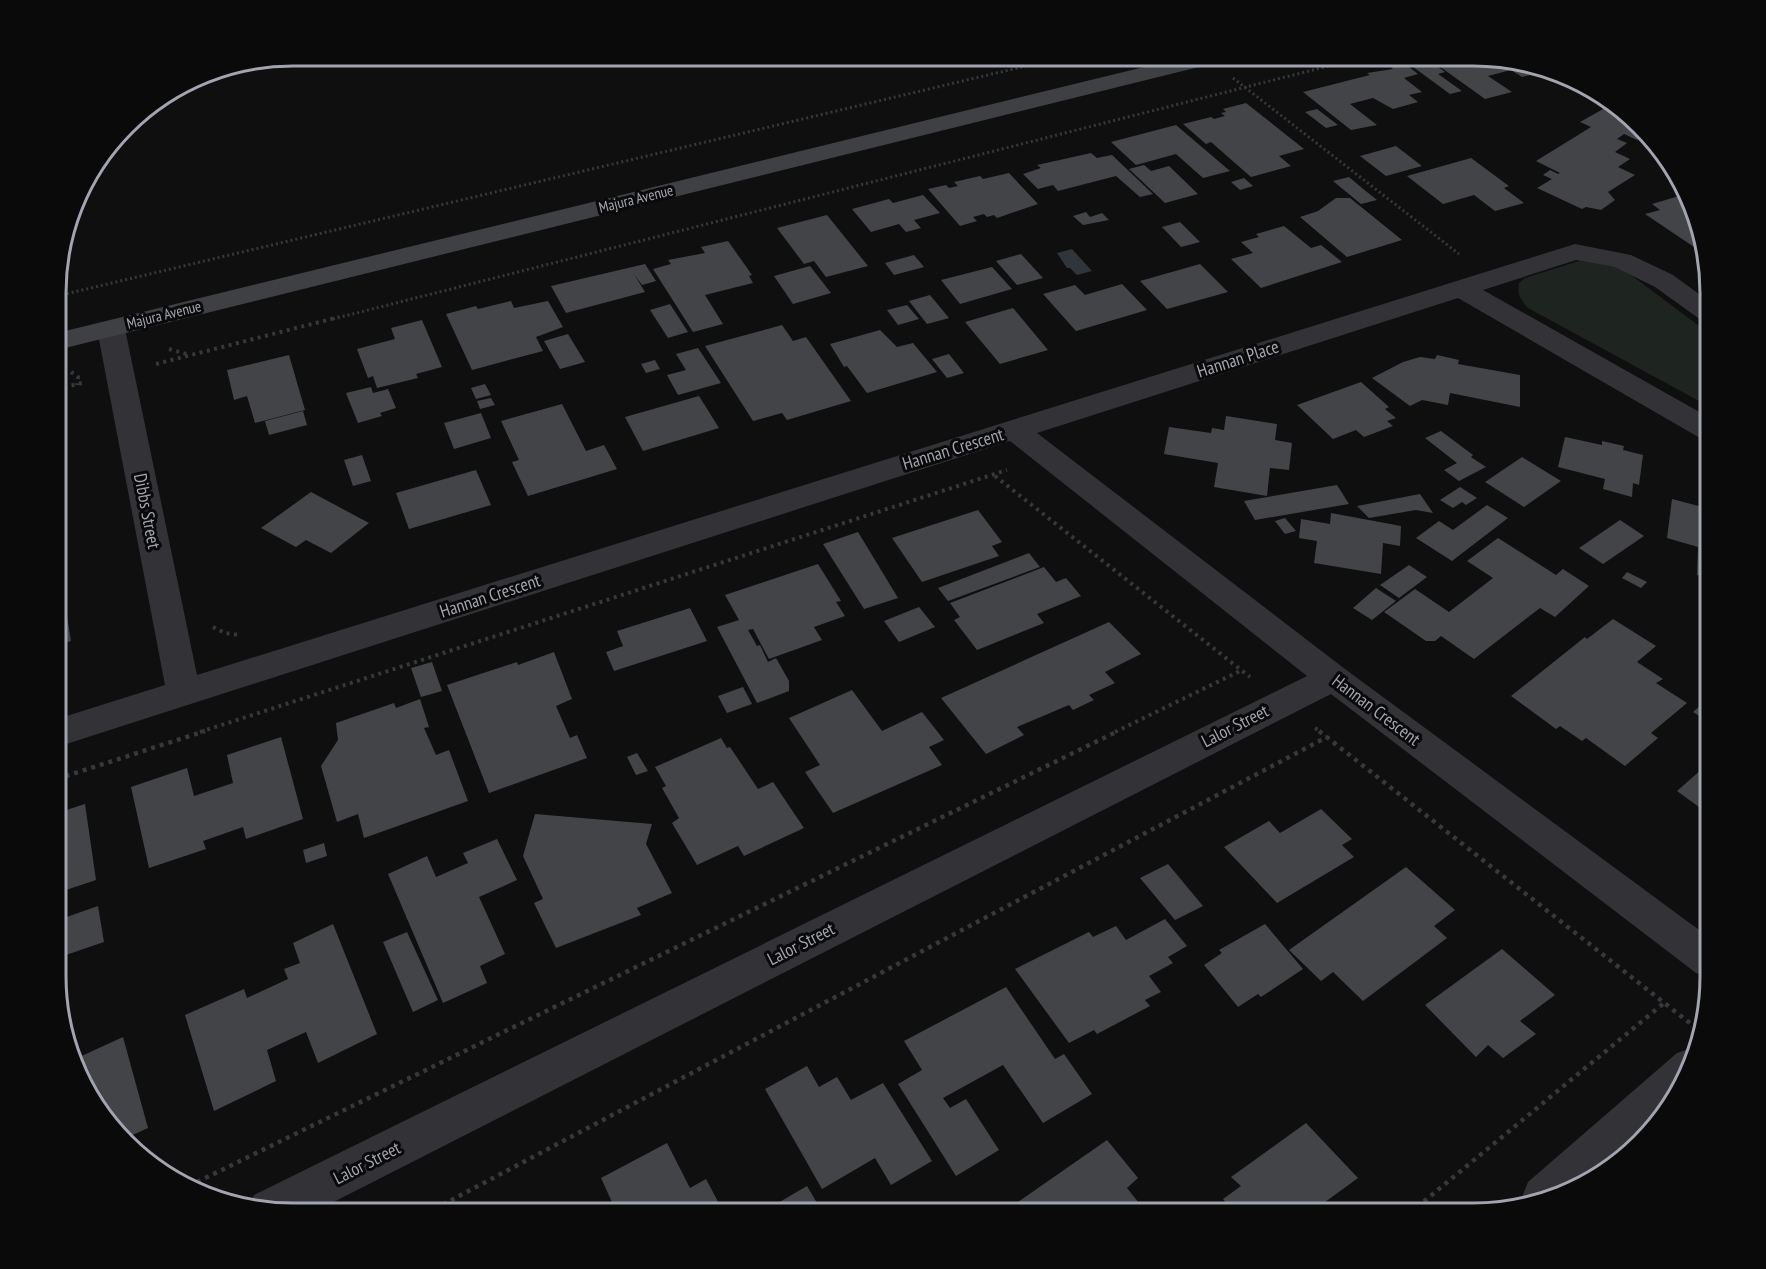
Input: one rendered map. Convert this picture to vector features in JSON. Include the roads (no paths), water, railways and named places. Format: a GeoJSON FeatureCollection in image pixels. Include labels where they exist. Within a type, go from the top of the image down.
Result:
{"type":"FeatureCollection","features":[{"type":"Feature","properties":{"kind":"main road","name":"Majura Avenue"},"geometry":{"type":"LineString","coordinates":[[66,340],[1174,66]]}},
{"type":"Feature","properties":{"kind":"street","name":"Hannan Place"},"geometry":{"type":"LineString","coordinates":[[1015,430],[1575,252],[1622,260],[1664,281],[1700,307]]}},
{"type":"Feature","properties":{"kind":"street"},"geometry":{"type":"LineString","coordinates":[[1460,288],[1700,425]]}},
{"type":"Feature","properties":{"kind":"street","name":"Dibbs Street"},"geometry":{"type":"LineString","coordinates":[[111,328],[184,693]]}},
{"type":"Feature","properties":{"kind":"street","name":"Hannan Crescent"},"geometry":{"type":"LineString","coordinates":[[66,730],[1015,430],[1332,678],[1700,954]]}},
{"type":"Feature","properties":{"kind":"street","name":"Lalor Street"},"geometry":{"type":"LineString","coordinates":[[286,1203],[1332,678]]}},
{"type":"Feature","properties":{"kind":"street"},"geometry":{"type":"LineString","coordinates":[[1554,1188],[1674,1082]]}}]}
